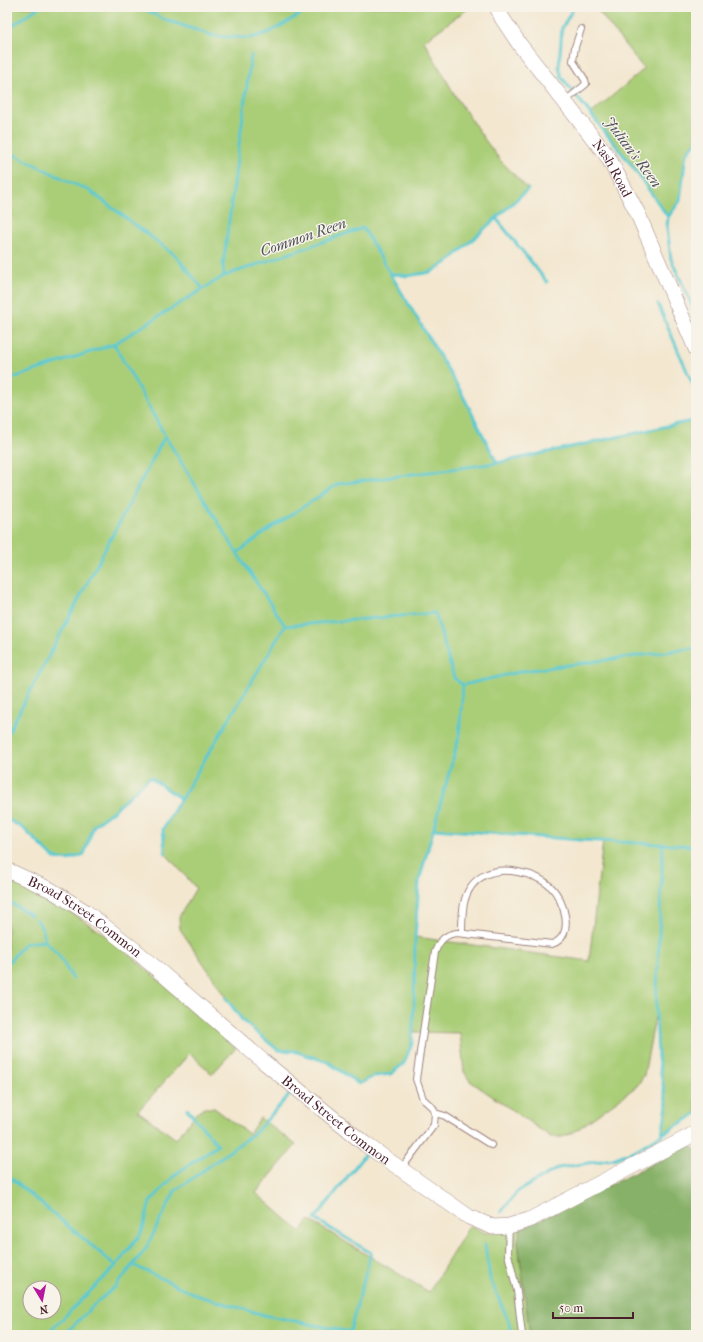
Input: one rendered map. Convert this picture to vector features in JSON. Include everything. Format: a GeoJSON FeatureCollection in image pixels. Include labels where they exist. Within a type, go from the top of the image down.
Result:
{"type":"FeatureCollection","features":[{"type":"Feature","properties":{"kind":"street","name":"Nash Road"},"geometry":{"type":"LineString","coordinates":[[502,9],[520,45],[568,99],[608,157],[637,212],[696,348]]}},
{"type":"Feature","properties":{"kind":"street","name":"Broad Street Common"},"geometry":{"type":"LineString","coordinates":[[7,870],[51,890],[86,912],[136,950],[264,1062],[365,1144],[469,1217],[493,1227],[509,1226],[529,1220],[696,1134]]}},
{"type":"Feature","properties":{"kind":"lane"},"geometry":{"type":"LineString","coordinates":[[568,99],[586,84],[573,61],[575,47],[581,29]]}},
{"type":"Feature","properties":{"kind":"lane"},"geometry":{"type":"LineString","coordinates":[[400,1170],[434,1125],[435,1113],[433,1108],[423,1099],[416,1079],[435,952],[442,938],[453,933],[462,933],[552,944],[561,939],[563,936],[566,918],[556,892],[551,886],[522,873],[506,870],[498,871],[483,875],[470,886],[464,902],[462,933]]}},
{"type":"Feature","properties":{"kind":"lane"},"geometry":{"type":"LineString","coordinates":[[435,1113],[445,1116],[491,1145]]}},
{"type":"Feature","properties":{"kind":"lane"},"geometry":{"type":"LineString","coordinates":[[509,1226],[508,1254],[516,1291],[522,1335]]}},
{"type":"Feature","properties":{"kind":"green space"},"geometry":{"type":"Polygon","coordinates":[[[7,7],[470,7],[424,41],[456,97],[485,140],[500,160],[528,189],[449,261],[431,272],[407,276],[390,274],[460,390],[497,463],[696,420],[696,1114],[662,1135],[667,1105],[658,1058],[656,1012],[644,1075],[637,1086],[574,1132],[562,1137],[551,1137],[470,1081],[464,1072],[460,1033],[413,1032],[412,1043],[404,1063],[391,1074],[374,1076],[359,1084],[328,1062],[294,1051],[278,1050],[243,1021],[180,929],[179,917],[196,888],[165,853],[163,829],[180,798],[150,777],[113,811],[94,825],[84,854],[68,860],[54,858],[23,828],[7,819],[7,7]],[[434,829],[419,881],[415,937],[589,961],[603,841],[434,829]]]}},
{"type":"Feature","properties":{"kind":"green space"},"geometry":{"type":"Polygon","coordinates":[[[594,7],[696,7],[696,142],[686,154],[680,201],[668,217],[629,162],[591,114],[644,69],[594,7]]]}},
{"type":"Feature","properties":{"kind":"green space"},"geometry":{"type":"Polygon","coordinates":[[[7,880],[15,882],[52,900],[113,940],[236,1048],[212,1074],[190,1053],[138,1111],[176,1139],[198,1111],[204,1108],[214,1108],[249,1134],[260,1118],[296,1145],[256,1193],[301,1232],[309,1220],[429,1292],[470,1225],[485,1233],[521,1229],[518,1242],[530,1335],[7,1335],[7,880]]]}},
{"type":"Feature","properties":{"kind":"green space"},"geometry":{"type":"Polygon","coordinates":[[[690,1145],[696,1150],[696,1335],[530,1335],[518,1242],[521,1229],[690,1145]]]}},
{"type":"Feature","properties":{"kind":"waterway"},"geometry":{"type":"LineString","coordinates":[[7,29],[39,7]]}},
{"type":"Feature","properties":{"kind":"waterway"},"geometry":{"type":"LineString","coordinates":[[141,7],[163,19],[214,36],[251,38],[270,32],[313,7]]}},
{"type":"Feature","properties":{"kind":"waterway","name":"Julian's Reen"},"geometry":{"type":"LineString","coordinates":[[574,7],[562,28],[559,67],[562,78],[629,162],[668,217],[667,227],[671,259],[696,314]]}},
{"type":"Feature","properties":{"kind":"waterway"},"geometry":{"type":"LineString","coordinates":[[224,276],[223,266],[251,55]]}},
{"type":"Feature","properties":{"kind":"waterway"},"geometry":{"type":"LineString","coordinates":[[668,217],[680,201],[686,154],[696,142]]}},
{"type":"Feature","properties":{"kind":"waterway"},"geometry":{"type":"LineString","coordinates":[[7,151],[90,191],[175,255],[203,289]]}},
{"type":"Feature","properties":{"kind":"waterway"},"geometry":{"type":"LineString","coordinates":[[390,273],[407,276],[431,272],[449,261],[528,189]]}},
{"type":"Feature","properties":{"kind":"waterway"},"geometry":{"type":"LineString","coordinates":[[496,218],[547,282]]}},
{"type":"Feature","properties":{"kind":"waterway","name":"Common Reen"},"geometry":{"type":"LineString","coordinates":[[7,380],[114,344],[224,276],[363,228],[460,390],[497,463]]}},
{"type":"Feature","properties":{"kind":"waterway"},"geometry":{"type":"LineString","coordinates":[[658,304],[696,392]]}},
{"type":"Feature","properties":{"kind":"waterway"},"geometry":{"type":"LineString","coordinates":[[114,344],[165,436],[237,553],[285,626],[435,613],[454,678],[463,685],[523,671],[696,648]]}},
{"type":"Feature","properties":{"kind":"waterway"},"geometry":{"type":"LineString","coordinates":[[237,553],[274,526],[338,484],[497,463],[696,420]]}},
{"type":"Feature","properties":{"kind":"waterway"},"geometry":{"type":"LineString","coordinates":[[7,735],[165,436]]}},
{"type":"Feature","properties":{"kind":"waterway"},"geometry":{"type":"LineString","coordinates":[[165,853],[163,829],[285,626]]}},
{"type":"Feature","properties":{"kind":"waterway"},"geometry":{"type":"LineString","coordinates":[[226,998],[243,1021],[278,1050],[294,1051],[328,1062],[359,1084],[374,1076],[391,1074],[404,1063],[412,1043],[415,937],[419,881],[459,737],[463,685]]}},
{"type":"Feature","properties":{"kind":"waterway"},"geometry":{"type":"LineString","coordinates":[[7,819],[23,828],[54,858],[68,860],[84,854],[94,825],[113,811],[150,777],[181,799]]}},
{"type":"Feature","properties":{"kind":"waterway"},"geometry":{"type":"LineString","coordinates":[[434,829],[580,840],[696,846]]}},
{"type":"Feature","properties":{"kind":"waterway"},"geometry":{"type":"LineString","coordinates":[[662,1135],[667,1105],[658,1058],[656,1009],[663,844]]}},
{"type":"Feature","properties":{"kind":"waterway"},"geometry":{"type":"LineString","coordinates":[[7,901],[31,915]]}},
{"type":"Feature","properties":{"kind":"waterway"},"geometry":{"type":"LineString","coordinates":[[36,919],[43,930],[45,941]]}},
{"type":"Feature","properties":{"kind":"waterway"},"geometry":{"type":"LineString","coordinates":[[7,964],[25,943],[45,941],[58,954],[73,979]]}},
{"type":"Feature","properties":{"kind":"waterway"},"geometry":{"type":"LineString","coordinates":[[64,1335],[97,1302],[116,1286],[145,1250],[175,1191],[256,1132],[289,1095]]}},
{"type":"Feature","properties":{"kind":"waterway"},"geometry":{"type":"LineString","coordinates":[[46,1335],[116,1266],[142,1232],[150,1202],[176,1174],[218,1145],[187,1109]]}},
{"type":"Feature","properties":{"kind":"waterway","name":"Julian's Reen"},"geometry":{"type":"LineString","coordinates":[[501,1212],[517,1192],[558,1168],[613,1159],[636,1150],[696,1114]]}},
{"type":"Feature","properties":{"kind":"waterway"},"geometry":{"type":"LineString","coordinates":[[349,1335],[371,1253],[315,1219],[365,1154]]}},
{"type":"Feature","properties":{"kind":"waterway"},"geometry":{"type":"LineString","coordinates":[[7,1175],[116,1266]]}},
{"type":"Feature","properties":{"kind":"waterway","name":"Julian's Reen"},"geometry":{"type":"LineString","coordinates":[[485,1245],[490,1279],[509,1322],[511,1335]]}},
{"type":"Feature","properties":{"kind":"waterway"},"geometry":{"type":"LineString","coordinates":[[133,1265],[199,1296],[264,1315],[350,1332]]}}]}
